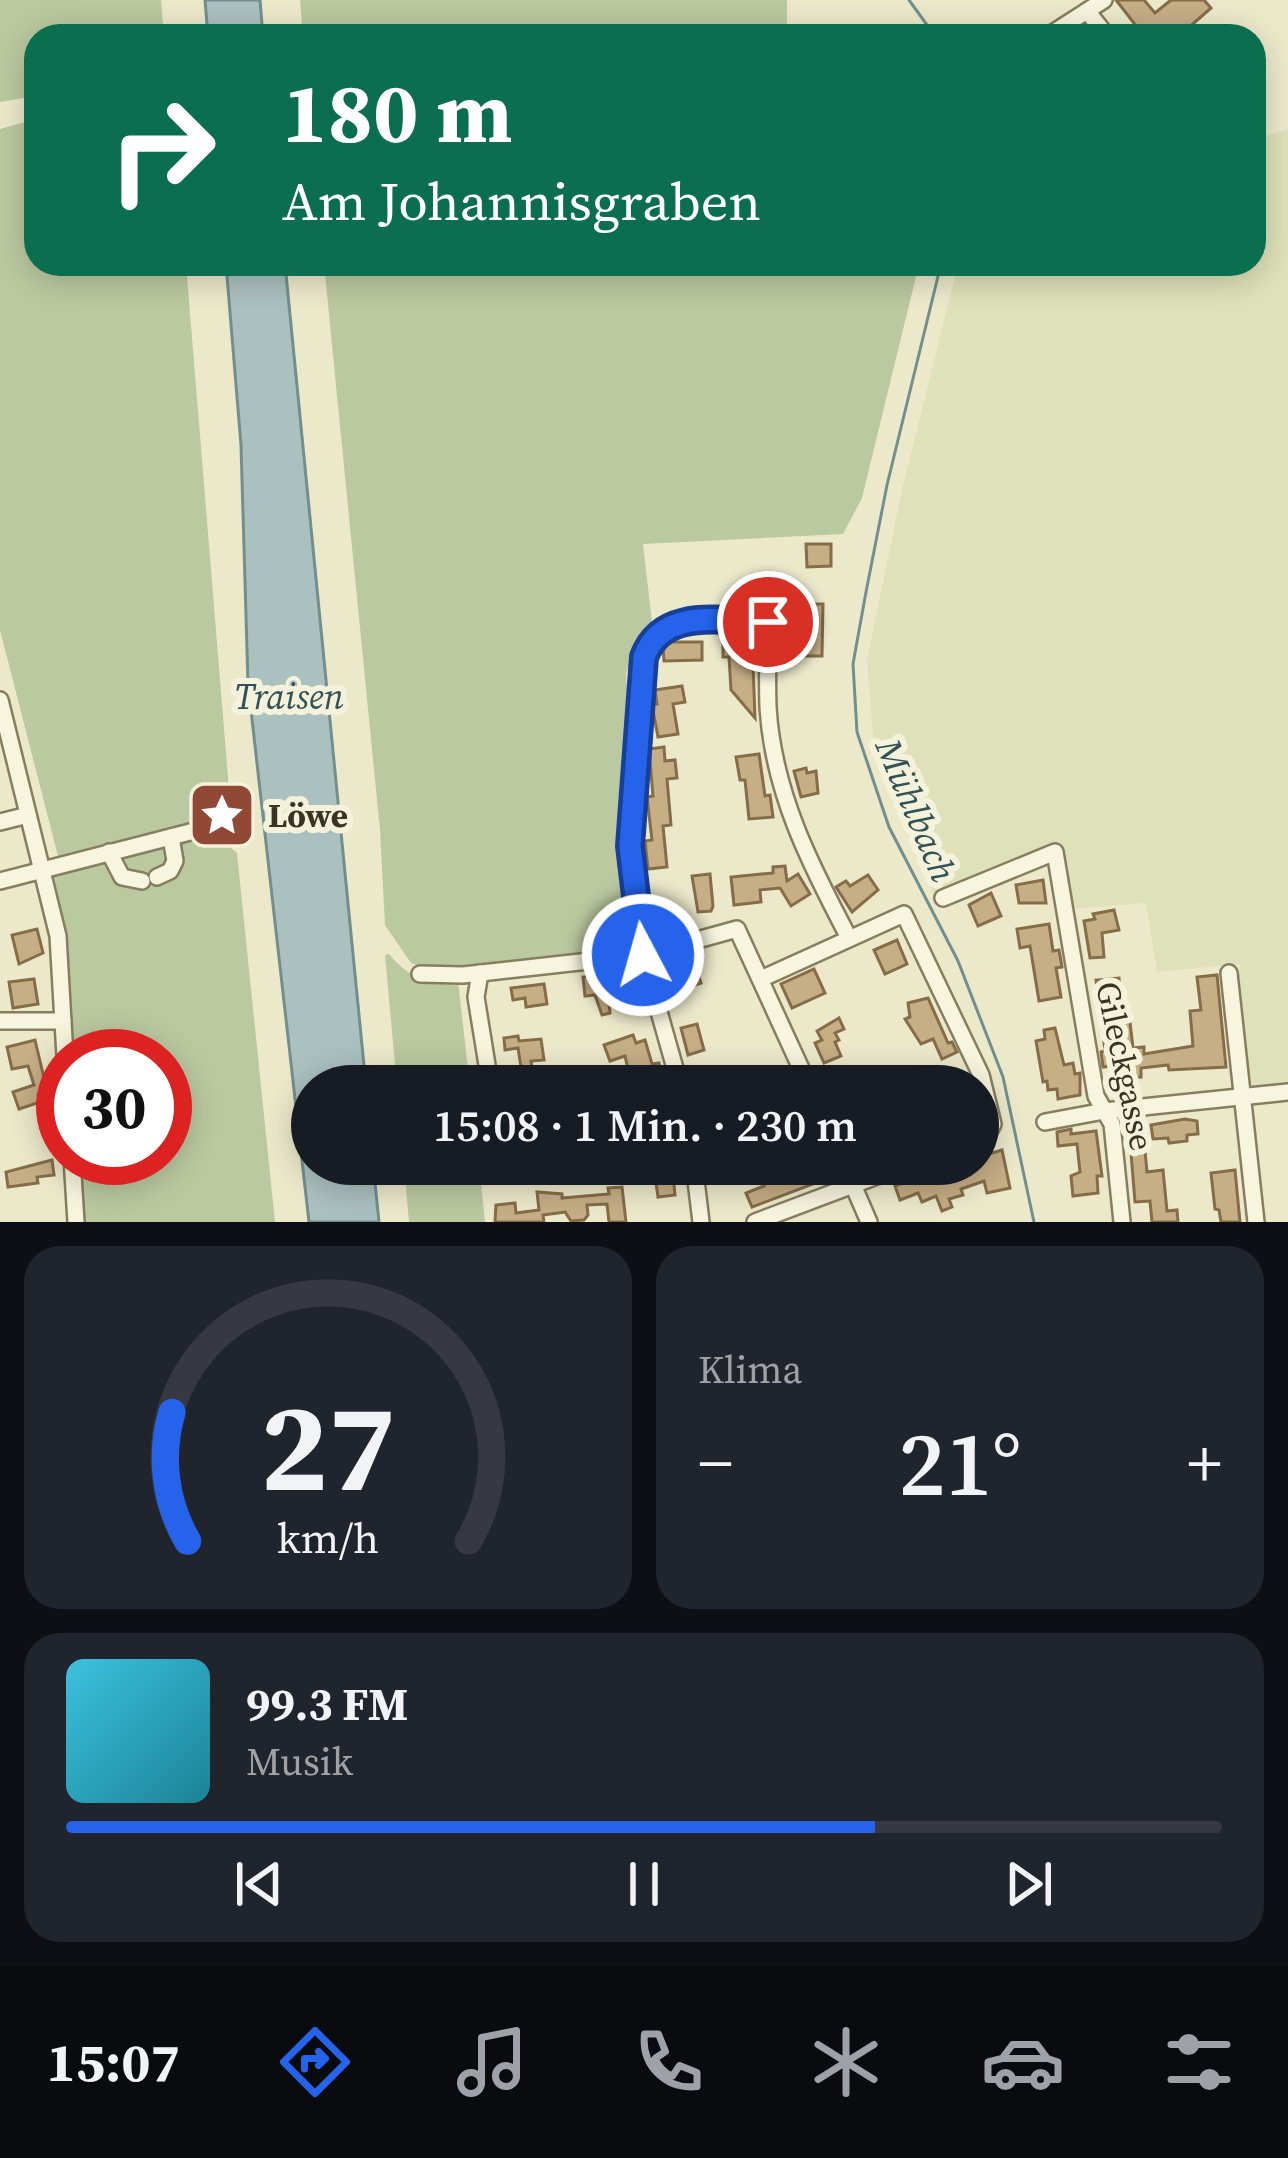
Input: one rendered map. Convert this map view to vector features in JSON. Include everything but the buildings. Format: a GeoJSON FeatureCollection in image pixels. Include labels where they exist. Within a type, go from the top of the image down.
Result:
{"type":"FeatureCollection","features":[{"type":"Feature","properties":{"kind":"street"},"geometry":{"type":"LineString","coordinates":[[1066,24],[1104,0]]}},
{"type":"Feature","properties":{"kind":"street"},"geometry":{"type":"LineString","coordinates":[[1087,10],[1098,24]]}},
{"type":"Feature","properties":{"kind":"street"},"geometry":{"type":"LineString","coordinates":[[674,1065],[643,955],[630,846],[641,670],[652,638],[668,625],[768,622],[768,708],[782,789],[811,866],[849,938]]}},
{"type":"Feature","properties":{"kind":"street"},"geometry":{"type":"LineString","coordinates":[[1,706],[8,764],[28,815],[58,937],[63,1029]]}},
{"type":"Feature","properties":{"kind":"street"},"geometry":{"type":"LineString","coordinates":[[0,822],[28,815]]}},
{"type":"Feature","properties":{"kind":"street"},"geometry":{"type":"LineString","coordinates":[[0,881],[237,816]]}},
{"type":"Feature","properties":{"kind":"street"},"geometry":{"type":"LineString","coordinates":[[109,852],[122,877],[149,879],[170,871],[175,861],[171,837]]}},
{"type":"Feature","properties":{"kind":"street","name":"Gileckgasse"},"geometry":{"type":"LineString","coordinates":[[943,898],[1055,852],[1096,1096],[1112,1124],[1122,1222]]}},
{"type":"Feature","properties":{"kind":"street"},"geometry":{"type":"LineString","coordinates":[[761,979],[904,914],[976,1065]]}},
{"type":"Feature","properties":{"kind":"street"},"geometry":{"type":"LineString","coordinates":[[421,974],[481,973],[643,955],[737,929],[800,1065]]}},
{"type":"Feature","properties":{"kind":"street"},"geometry":{"type":"LineString","coordinates":[[481,973],[476,997],[487,1065]]}},
{"type":"Feature","properties":{"kind":"street"},"geometry":{"type":"LineString","coordinates":[[1229,974],[1256,1222]]}},
{"type":"Feature","properties":{"kind":"street"},"geometry":{"type":"LineString","coordinates":[[0,1021],[63,1021]]}},
{"type":"Feature","properties":{"kind":"street"},"geometry":{"type":"LineString","coordinates":[[1045,1122],[1104,1111],[1288,1093]]}},
{"type":"Feature","properties":{"kind":"street"},"geometry":{"type":"LineString","coordinates":[[74,1185],[76,1222]]}},
{"type":"Feature","properties":{"kind":"street"},"geometry":{"type":"LineString","coordinates":[[697,1185],[701,1222]]}},
{"type":"Feature","properties":{"kind":"street"},"geometry":{"type":"LineString","coordinates":[[755,1222],[850,1185]]}},
{"type":"Feature","properties":{"kind":"street"},"geometry":{"type":"LineString","coordinates":[[853,1185],[869,1222]]}},
{"type":"Feature","properties":{"kind":"green space"},"geometry":{"type":"Polygon","coordinates":[[[0,0],[161,0],[163,24],[24,24],[24,98],[0,102],[0,0]]]}},
{"type":"Feature","properties":{"kind":"green space"},"geometry":{"type":"Polygon","coordinates":[[[300,0],[787,0],[787,24],[302,24],[300,0]]]}},
{"type":"Feature","properties":{"kind":"green space"},"geometry":{"type":"Polygon","coordinates":[[[24,122],[24,276],[187,276],[230,802],[217,820],[221,840],[237,853],[275,1222],[82,1222],[80,1185],[192,1185],[192,1029],[70,1029],[65,937],[52,873],[59,860],[0,630],[0,129],[24,122]]]}},
{"type":"Feature","properties":{"kind":"green space"},"geometry":{"type":"Polygon","coordinates":[[[1288,129],[1288,1087],[1255,1090],[1245,1082],[1237,993],[1240,964],[1157,972],[1146,903],[1071,909],[1060,847],[934,894],[874,748],[867,660],[902,490],[955,276],[1266,276],[1266,136],[1288,129]]]}},
{"type":"Feature","properties":{"kind":"green space"},"geometry":{"type":"Polygon","coordinates":[[[325,276],[916,276],[862,498],[843,534],[643,544],[652,622],[638,640],[626,674],[629,725],[624,801],[632,942],[616,952],[457,972],[411,963],[385,925],[380,830],[325,276]]]}},
{"type":"Feature","properties":{"kind":"green space"},"geometry":{"type":"Polygon","coordinates":[[[385,955],[419,978],[458,981],[468,1065],[395,1065],[385,955]]]}},
{"type":"Feature","properties":{"kind":"green space"},"geometry":{"type":"Polygon","coordinates":[[[406,1185],[481,1185],[485,1222],[409,1222],[406,1185]]]}},
{"type":"Feature","properties":{"kind":"water"},"geometry":{"type":"Polygon","coordinates":[[[205,0],[260,0],[262,24],[207,24],[205,0]]]}},
{"type":"Feature","properties":{"kind":"water","name":"Traisen"},"geometry":{"type":"Polygon","coordinates":[[[227,276],[286,276],[364,1065],[291,1065],[248,684],[241,445],[227,276]]]}},
{"type":"Feature","properties":{"kind":"water","name":"Traisen"},"geometry":{"type":"Polygon","coordinates":[[[305,1185],[375,1185],[379,1222],[309,1222],[305,1185]]]}},
{"type":"Feature","properties":{"kind":"waterway","name":"Mühlbach"},"geometry":{"type":"LineString","coordinates":[[909,0],[926,24]]}},
{"type":"Feature","properties":{"kind":"waterway","name":"Mühlbach"},"geometry":{"type":"LineString","coordinates":[[938,276],[887,485],[853,664],[857,732],[889,827],[958,961],[1003,1077],[1034,1222]]}},
{"type":"Feature","properties":{"kind":"place","name":"Löwe"},"geometry":{"type":"Point","coordinates":[222,815]}},
{"type":"Feature","properties":{"kind":"route"},"geometry":{"type":"LineString","coordinates":[[643,955],[630,846],[644,657],[652,638],[668,625],[768,622]]}}]}
